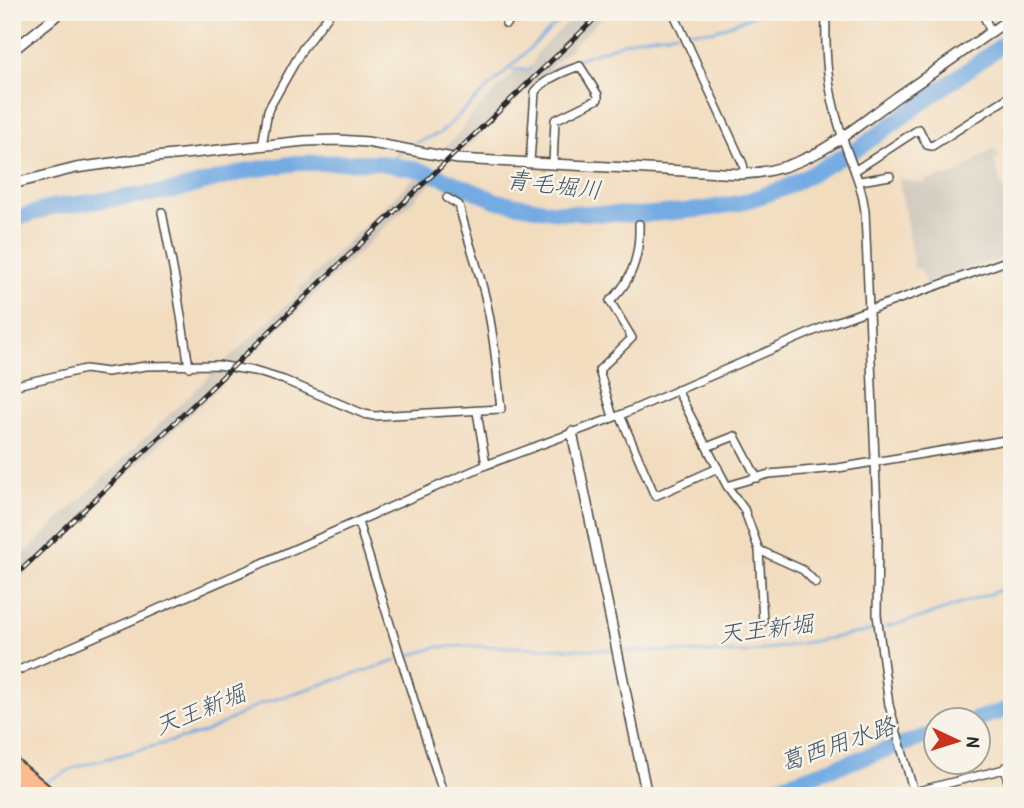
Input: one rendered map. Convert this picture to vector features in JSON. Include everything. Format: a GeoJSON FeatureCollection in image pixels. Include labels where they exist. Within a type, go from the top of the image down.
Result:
{"type":"FeatureCollection","features":[{"type":"Feature","properties":{"kind":"main road"},"geometry":{"type":"LineString","coordinates":[[12,762],[39,796]]}},
{"type":"Feature","properties":{"kind":"main road"},"geometry":{"type":"LineString","coordinates":[[12,774],[53,796]]}},
{"type":"Feature","properties":{"kind":"street"},"geometry":{"type":"LineString","coordinates":[[12,51],[61,12]]}},
{"type":"Feature","properties":{"kind":"street"},"geometry":{"type":"LineString","coordinates":[[262,146],[268,110],[303,48],[331,12]]}},
{"type":"Feature","properties":{"kind":"street"},"geometry":{"type":"LineString","coordinates":[[506,24],[517,12]]}},
{"type":"Feature","properties":{"kind":"street"},"geometry":{"type":"LineString","coordinates":[[673,12],[743,164],[745,174]]}},
{"type":"Feature","properties":{"kind":"street"},"geometry":{"type":"LineString","coordinates":[[825,12],[827,75],[844,141],[860,181],[865,211],[876,462],[877,615],[887,692],[915,794]]}},
{"type":"Feature","properties":{"kind":"street"},"geometry":{"type":"LineString","coordinates":[[982,12],[991,32]]}},
{"type":"Feature","properties":{"kind":"street"},"geometry":{"type":"LineString","coordinates":[[12,184],[76,168],[155,157],[338,140],[458,159],[745,174],[776,170],[802,162],[844,141],[1012,18]]}},
{"type":"Feature","properties":{"kind":"street"},"geometry":{"type":"LineString","coordinates":[[530,162],[535,92],[564,72],[580,66],[598,99],[555,120],[553,163]]}},
{"type":"Feature","properties":{"kind":"street"},"geometry":{"type":"LineString","coordinates":[[855,167],[919,130],[927,145],[932,146],[1012,95]]}},
{"type":"Feature","properties":{"kind":"street"},"geometry":{"type":"LineString","coordinates":[[860,181],[890,176]]}},
{"type":"Feature","properties":{"kind":"street"},"geometry":{"type":"LineString","coordinates":[[12,386],[85,369],[107,372],[146,366],[218,365],[254,371],[284,380],[374,416],[501,409],[488,307],[459,205],[447,198]]}},
{"type":"Feature","properties":{"kind":"street"},"geometry":{"type":"LineString","coordinates":[[162,212],[189,367]]}},
{"type":"Feature","properties":{"kind":"street"},"geometry":{"type":"LineString","coordinates":[[639,224],[640,250],[622,290],[610,301],[632,338],[599,370],[617,416],[655,496],[718,468]]}},
{"type":"Feature","properties":{"kind":"street"},"geometry":{"type":"LineString","coordinates":[[12,673],[486,465],[617,416],[835,322],[1012,259]]}},
{"type":"Feature","properties":{"kind":"street"},"geometry":{"type":"LineString","coordinates":[[677,390],[727,486],[744,509],[759,550],[763,622]]}},
{"type":"Feature","properties":{"kind":"street"},"geometry":{"type":"LineString","coordinates":[[477,412],[486,465]]}},
{"type":"Feature","properties":{"kind":"street"},"geometry":{"type":"LineString","coordinates":[[572,432],[647,796]]}},
{"type":"Feature","properties":{"kind":"street"},"geometry":{"type":"LineString","coordinates":[[707,447],[735,436],[757,478]]}},
{"type":"Feature","properties":{"kind":"street"},"geometry":{"type":"LineString","coordinates":[[727,486],[769,474],[876,462],[1012,439]]}},
{"type":"Feature","properties":{"kind":"street"},"geometry":{"type":"LineString","coordinates":[[358,522],[444,796]]}},
{"type":"Feature","properties":{"kind":"street"},"geometry":{"type":"LineString","coordinates":[[759,550],[803,570],[816,583]]}},
{"type":"Feature","properties":{"kind":"street"},"geometry":{"type":"LineString","coordinates":[[875,796],[915,794],[1008,767],[1011,796]]}},
{"type":"Feature","properties":{"kind":"shaded area"},"geometry":{"type":"Polygon","coordinates":[[[579,12],[608,12],[460,154],[441,151],[513,73],[526,70],[532,65],[537,52],[579,12]]]}},
{"type":"Feature","properties":{"kind":"shaded area"},"geometry":{"type":"Polygon","coordinates":[[[994,148],[1000,158],[994,161],[1012,214],[1012,254],[925,284],[921,268],[914,269],[899,178],[925,184],[926,179],[953,176],[994,148]]]}},
{"type":"Feature","properties":{"kind":"shaded area"},"geometry":{"type":"Polygon","coordinates":[[[414,178],[432,182],[241,365],[223,364],[301,291],[299,289],[414,178]]]}},
{"type":"Feature","properties":{"kind":"shaded area"},"geometry":{"type":"Polygon","coordinates":[[[218,368],[236,370],[12,586],[12,565],[218,368]]]}},
{"type":"Feature","properties":{"kind":"waterway"},"geometry":{"type":"LineString","coordinates":[[406,147],[440,133],[569,12]]}},
{"type":"Feature","properties":{"kind":"waterway"},"geometry":{"type":"LineString","coordinates":[[685,31],[714,31],[762,12]]}},
{"type":"Feature","properties":{"kind":"waterway"},"geometry":{"type":"LineString","coordinates":[[544,75],[563,64],[638,38],[677,33]]}},
{"type":"Feature","properties":{"kind":"waterway","name":"青毛堀川"},"geometry":{"type":"LineString","coordinates":[[12,220],[52,207],[173,191],[252,170],[296,163],[375,162],[416,169],[497,201],[556,212],[642,215],[740,203],[785,188],[862,146],[1012,38]]}},
{"type":"Feature","properties":{"kind":"waterway"},"geometry":{"type":"LineString","coordinates":[[512,70],[530,69]]}},
{"type":"Feature","properties":{"kind":"waterway"},"geometry":{"type":"LineString","coordinates":[[387,164],[401,151]]}},
{"type":"Feature","properties":{"kind":"waterway","name":"天王新堀"},"geometry":{"type":"LineString","coordinates":[[886,627],[1012,586]]}},
{"type":"Feature","properties":{"kind":"waterway","name":"天王新堀"},"geometry":{"type":"LineString","coordinates":[[623,651],[746,653],[871,631]]}},
{"type":"Feature","properties":{"kind":"waterway","name":"天王新堀"},"geometry":{"type":"LineString","coordinates":[[405,657],[438,647],[613,650]]}},
{"type":"Feature","properties":{"kind":"waterway","name":"天王新堀"},"geometry":{"type":"LineString","coordinates":[[44,783],[76,767],[206,732],[260,704],[396,661]]}},
{"type":"Feature","properties":{"kind":"waterway","name":"葛西用水路"},"geometry":{"type":"LineString","coordinates":[[992,714],[1012,708]]}},
{"type":"Feature","properties":{"kind":"waterway","name":"葛西用水路"},"geometry":{"type":"LineString","coordinates":[[751,796],[922,738]]}},
{"type":"Feature","properties":{"kind":"waterway","name":"天王新堀"},"geometry":{"type":"LineString","coordinates":[[19,796],[28,791]]}},
{"type":"Feature","properties":{"kind":"railway"},"geometry":{"type":"LineString","coordinates":[[12,579],[602,12]]}}]}
